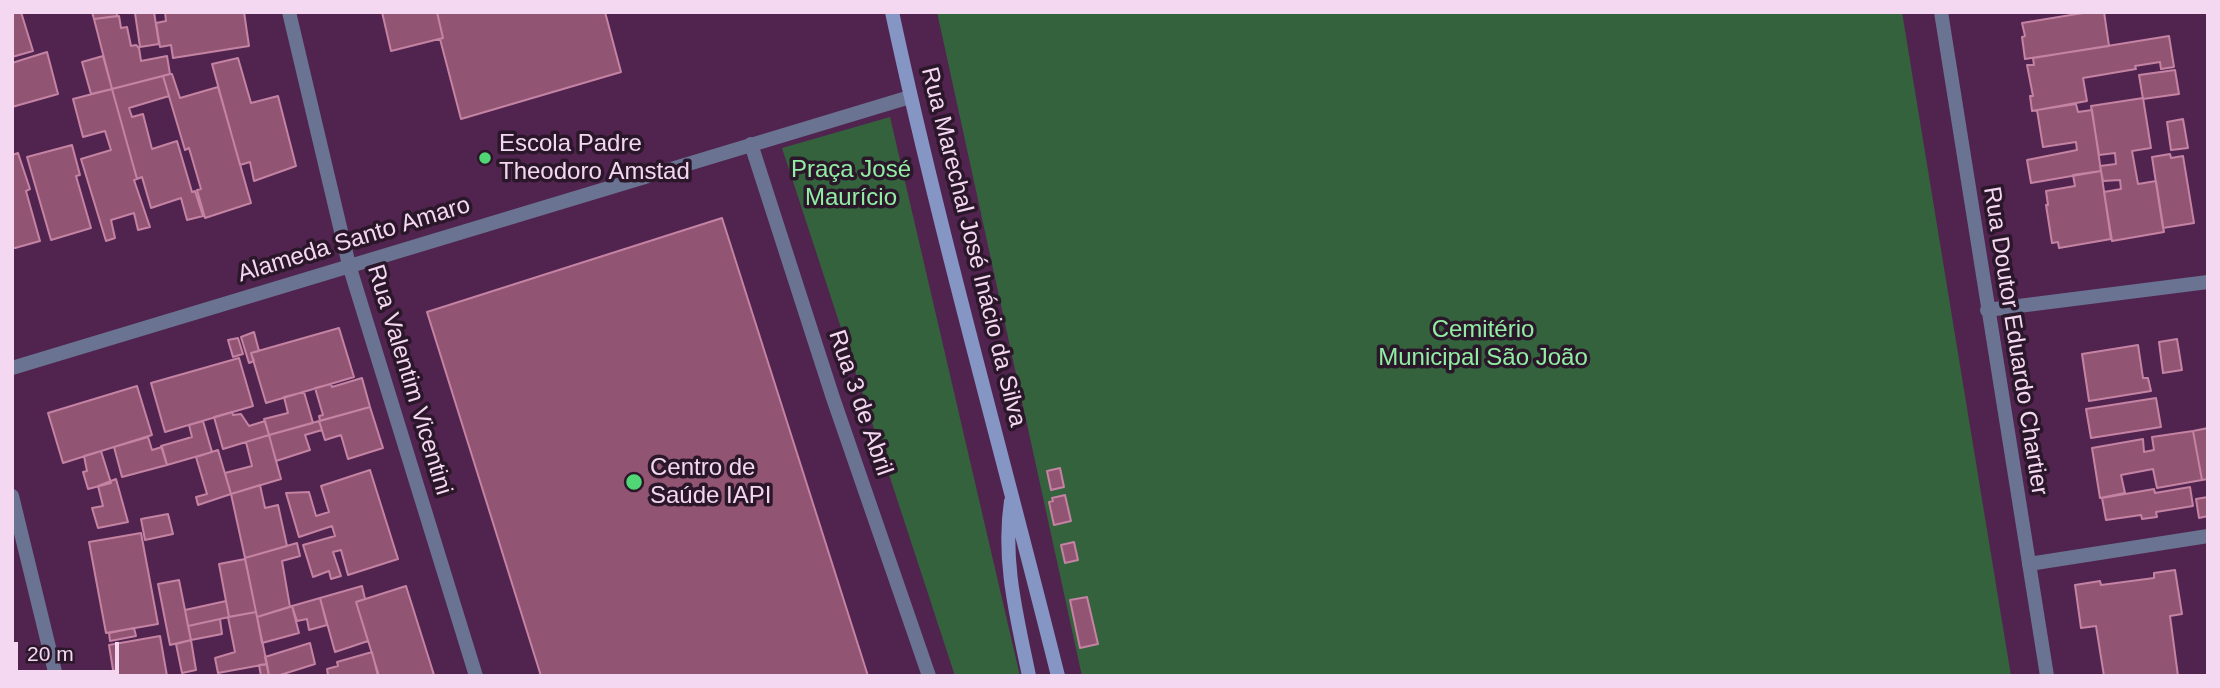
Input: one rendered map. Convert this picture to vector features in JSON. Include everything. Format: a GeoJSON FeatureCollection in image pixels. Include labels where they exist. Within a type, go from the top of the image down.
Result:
{"type":"FeatureCollection","features":[{"type":"Feature","properties":{"kind":"main road","name":"Rua Marechal José Inácio da Silva"},"geometry":{"type":"LineString","coordinates":[[892,12],[970,341],[1058,676]]}},
{"type":"Feature","properties":{"kind":"main road","name":"Rua Marechal José Inácio da Silva"},"geometry":{"type":"LineString","coordinates":[[1012,493],[1007,554],[1012,594],[1029,676]]}},
{"type":"Feature","properties":{"kind":"street","name":"Rua Valentim Vicentini"},"geometry":{"type":"LineString","coordinates":[[289,12],[349,265],[476,676]]}},
{"type":"Feature","properties":{"kind":"street","name":"Rua Doutor Eduardo Chartier"},"geometry":{"type":"LineString","coordinates":[[1941,12],[2047,676]]}},
{"type":"Feature","properties":{"kind":"street","name":"Alameda Santo Amaro"},"geometry":{"type":"LineString","coordinates":[[12,368],[910,97]]}},
{"type":"Feature","properties":{"kind":"street","name":"Rua 3 de Abril"},"geometry":{"type":"LineString","coordinates":[[751,144],[833,398],[929,676]]}},
{"type":"Feature","properties":{"kind":"street"},"geometry":{"type":"LineString","coordinates":[[1987,310],[2208,282]]}},
{"type":"Feature","properties":{"kind":"street"},"geometry":{"type":"LineString","coordinates":[[12,496],[56,676]]}},
{"type":"Feature","properties":{"kind":"street"},"geometry":{"type":"LineString","coordinates":[[2028,564],[2208,536]]}},
{"type":"Feature","properties":{"kind":"green space","name":"Cemitério Municipal São João"},"geometry":{"type":"Polygon","coordinates":[[[937,12],[1902,12],[2011,676],[1082,676],[937,12]]]}},
{"type":"Feature","properties":{"kind":"green space","name":"Praça José Maurício"},"geometry":{"type":"Polygon","coordinates":[[[890,117],[1020,676],[955,676],[782,148],[890,117]]]}},
{"type":"Feature","properties":{"kind":"building"},"geometry":{"type":"Polygon","coordinates":[[[12,12],[21,12],[33,51],[12,57],[12,12]]]}},
{"type":"Feature","properties":{"kind":"building"},"geometry":{"type":"Polygon","coordinates":[[[92,12],[117,12],[117,16],[94,19],[92,12]]]}},
{"type":"Feature","properties":{"kind":"building"},"geometry":{"type":"Polygon","coordinates":[[[154,12],[159,44],[140,47],[135,13],[154,12]]]}},
{"type":"Feature","properties":{"kind":"building"},"geometry":{"type":"Polygon","coordinates":[[[165,12],[244,12],[249,46],[173,58],[171,45],[160,47],[156,23],[166,21],[165,12]]]}},
{"type":"Feature","properties":{"kind":"building"},"geometry":{"type":"Polygon","coordinates":[[[382,12],[437,12],[443,38],[391,51],[382,12]]]}},
{"type":"Feature","properties":{"kind":"building"},"geometry":{"type":"Polygon","coordinates":[[[437,12],[605,12],[621,72],[461,119],[440,39],[443,38],[437,12]]]}},
{"type":"Feature","properties":{"kind":"building"},"geometry":{"type":"Polygon","coordinates":[[[2104,12],[2109,46],[2025,59],[2022,23],[2104,12]]]}},
{"type":"Feature","properties":{"kind":"building"},"geometry":{"type":"Polygon","coordinates":[[[119,16],[121,28],[127,27],[131,46],[136,45],[139,48],[141,61],[167,56],[170,74],[112,89],[94,19],[119,16]]]}},
{"type":"Feature","properties":{"kind":"building"},"geometry":{"type":"Polygon","coordinates":[[[2169,36],[2174,67],[2161,69],[2160,62],[2083,78],[2087,101],[2032,111],[2030,96],[2033,96],[2027,65],[2034,65],[2033,58],[2169,36]]]}},
{"type":"Feature","properties":{"kind":"building"},"geometry":{"type":"Polygon","coordinates":[[[47,52],[58,94],[12,107],[12,63],[47,52]]]}},
{"type":"Feature","properties":{"kind":"building"},"geometry":{"type":"Polygon","coordinates":[[[103,56],[112,89],[91,94],[82,62],[103,56]]]}},
{"type":"Feature","properties":{"kind":"building"},"geometry":{"type":"Polygon","coordinates":[[[238,58],[251,103],[278,96],[296,166],[254,181],[250,162],[240,165],[212,64],[238,58]]]}},
{"type":"Feature","properties":{"kind":"building"},"geometry":{"type":"Polygon","coordinates":[[[2175,70],[2179,94],[2143,99],[2139,75],[2175,70]]]}},
{"type":"Feature","properties":{"kind":"building"},"geometry":{"type":"Polygon","coordinates":[[[172,74],[180,98],[218,87],[251,203],[205,218],[197,190],[201,189],[189,148],[185,150],[163,76],[172,74]]]}},
{"type":"Feature","properties":{"kind":"building"},"geometry":{"type":"Polygon","coordinates":[[[163,76],[169,96],[129,108],[132,117],[143,114],[152,149],[177,141],[192,192],[195,191],[203,216],[187,220],[181,198],[151,208],[142,177],[137,179],[112,89],[163,76]]]}},
{"type":"Feature","properties":{"kind":"building"},"geometry":{"type":"Polygon","coordinates":[[[112,89],[137,179],[134,180],[150,227],[138,230],[134,213],[111,220],[115,238],[106,241],[81,159],[111,150],[105,131],[83,137],[73,99],[112,89]]]}},
{"type":"Feature","properties":{"kind":"building"},"geometry":{"type":"Polygon","coordinates":[[[2143,98],[2151,148],[2132,151],[2138,184],[2156,181],[2164,232],[2112,241],[2104,192],[2121,189],[2120,180],[2103,181],[2100,166],[2116,164],[2115,153],[2099,155],[2091,106],[2143,98]]]}},
{"type":"Feature","properties":{"kind":"building"},"geometry":{"type":"Polygon","coordinates":[[[2076,104],[2078,112],[2092,110],[2101,171],[2031,183],[2027,160],[2077,150],[2076,142],[2043,147],[2037,110],[2076,104]]]}},
{"type":"Feature","properties":{"kind":"building"},"geometry":{"type":"Polygon","coordinates":[[[2183,119],[2188,148],[2171,150],[2167,122],[2183,119]]]}},
{"type":"Feature","properties":{"kind":"building"},"geometry":{"type":"Polygon","coordinates":[[[72,145],[80,175],[76,176],[91,228],[51,240],[27,157],[72,145]]]}},
{"type":"Feature","properties":{"kind":"building"},"geometry":{"type":"Polygon","coordinates":[[[18,153],[30,189],[26,191],[40,241],[15,248],[12,247],[12,155],[18,153]]]}},
{"type":"Feature","properties":{"kind":"building"},"geometry":{"type":"Polygon","coordinates":[[[2170,154],[2171,158],[2183,156],[2194,223],[2163,228],[2152,157],[2170,154]]]}},
{"type":"Feature","properties":{"kind":"building"},"geometry":{"type":"Polygon","coordinates":[[[2101,171],[2111,239],[2059,248],[2058,242],[2052,243],[2046,191],[2075,186],[2073,175],[2101,171]]]}},
{"type":"Feature","properties":{"kind":"building","name":"Centro de Saúde IAPI"},"geometry":{"type":"Polygon","coordinates":[[[722,218],[868,676],[541,676],[427,312],[722,218]]]}},
{"type":"Feature","properties":{"kind":"building"},"geometry":{"type":"Polygon","coordinates":[[[339,328],[354,377],[266,403],[251,353],[339,328]]]}},
{"type":"Feature","properties":{"kind":"building"},"geometry":{"type":"Polygon","coordinates":[[[254,332],[259,351],[251,353],[254,361],[249,363],[241,337],[254,332]]]}},
{"type":"Feature","properties":{"kind":"building"},"geometry":{"type":"Polygon","coordinates":[[[238,338],[243,354],[233,357],[228,340],[238,338]]]}},
{"type":"Feature","properties":{"kind":"building"},"geometry":{"type":"Polygon","coordinates":[[[2177,339],[2182,370],[2163,373],[2159,342],[2177,339]]]}},
{"type":"Feature","properties":{"kind":"building"},"geometry":{"type":"Polygon","coordinates":[[[2138,345],[2143,378],[2148,378],[2151,391],[2089,401],[2082,354],[2138,345]]]}},
{"type":"Feature","properties":{"kind":"building"},"geometry":{"type":"Polygon","coordinates":[[[239,358],[253,406],[165,432],[151,383],[239,358]]]}},
{"type":"Feature","properties":{"kind":"building"},"geometry":{"type":"Polygon","coordinates":[[[362,378],[370,407],[320,421],[319,416],[323,415],[315,388],[331,384],[332,387],[362,378]]]}},
{"type":"Feature","properties":{"kind":"building"},"geometry":{"type":"Polygon","coordinates":[[[137,386],[152,435],[63,463],[48,413],[137,386]]]}},
{"type":"Feature","properties":{"kind":"building"},"geometry":{"type":"Polygon","coordinates":[[[304,392],[313,423],[269,435],[264,419],[288,413],[284,397],[304,392]]]}},
{"type":"Feature","properties":{"kind":"building"},"geometry":{"type":"Polygon","coordinates":[[[2156,398],[2161,427],[2091,438],[2086,409],[2156,398]]]}},
{"type":"Feature","properties":{"kind":"building"},"geometry":{"type":"Polygon","coordinates":[[[370,407],[383,448],[348,459],[341,435],[325,440],[319,421],[370,407]]]}},
{"type":"Feature","properties":{"kind":"building"},"geometry":{"type":"Polygon","coordinates":[[[232,412],[233,415],[241,414],[249,426],[265,421],[269,435],[223,449],[214,417],[232,412]]]}},
{"type":"Feature","properties":{"kind":"building"},"geometry":{"type":"Polygon","coordinates":[[[203,421],[212,452],[167,465],[161,446],[192,437],[189,425],[203,421]]]}},
{"type":"Feature","properties":{"kind":"building"},"geometry":{"type":"Polygon","coordinates":[[[319,421],[322,430],[305,435],[310,450],[276,461],[269,435],[319,421]]]}},
{"type":"Feature","properties":{"kind":"building"},"geometry":{"type":"Polygon","coordinates":[[[2208,428],[2208,479],[2202,480],[2193,431],[2208,428]]]}},
{"type":"Feature","properties":{"kind":"building"},"geometry":{"type":"Polygon","coordinates":[[[2193,431],[2202,480],[2157,488],[2153,469],[2121,475],[2125,493],[2100,498],[2092,448],[2143,439],[2144,452],[2154,450],[2152,437],[2193,431]]]}},
{"type":"Feature","properties":{"kind":"building"},"geometry":{"type":"Polygon","coordinates":[[[269,435],[281,479],[231,494],[225,473],[252,466],[246,442],[269,435]]]}},
{"type":"Feature","properties":{"kind":"building"},"geometry":{"type":"Polygon","coordinates":[[[148,437],[152,450],[162,447],[167,465],[122,477],[114,447],[148,437]]]}},
{"type":"Feature","properties":{"kind":"building"},"geometry":{"type":"Polygon","coordinates":[[[218,450],[231,494],[198,505],[196,497],[207,494],[196,457],[218,450]]]}},
{"type":"Feature","properties":{"kind":"building"},"geometry":{"type":"Polygon","coordinates":[[[101,451],[111,483],[88,489],[83,472],[87,471],[84,456],[101,451]]]}},
{"type":"Feature","properties":{"kind":"building"},"geometry":{"type":"Polygon","coordinates":[[[1060,468],[1064,487],[1051,490],[1047,471],[1060,468]]]}},
{"type":"Feature","properties":{"kind":"building"},"geometry":{"type":"Polygon","coordinates":[[[370,470],[398,559],[348,575],[341,550],[333,552],[341,576],[331,579],[329,571],[313,577],[303,545],[335,536],[332,526],[299,537],[286,493],[309,492],[316,516],[329,512],[321,486],[370,470]]]}},
{"type":"Feature","properties":{"kind":"building"},"geometry":{"type":"Polygon","coordinates":[[[116,479],[128,522],[98,528],[92,508],[103,506],[98,486],[116,479]]]}},
{"type":"Feature","properties":{"kind":"building"},"geometry":{"type":"Polygon","coordinates":[[[260,485],[265,508],[278,505],[287,546],[245,558],[231,494],[260,485]]]}},
{"type":"Feature","properties":{"kind":"building"},"geometry":{"type":"Polygon","coordinates":[[[2190,487],[2193,506],[2156,512],[2157,517],[2142,519],[2141,515],[2106,520],[2102,498],[2154,489],[2155,493],[2190,487]]]}},
{"type":"Feature","properties":{"kind":"building"},"geometry":{"type":"Polygon","coordinates":[[[1065,495],[1071,521],[1054,525],[1049,502],[1053,501],[1052,498],[1065,495]]]}},
{"type":"Feature","properties":{"kind":"building"},"geometry":{"type":"Polygon","coordinates":[[[2208,497],[2208,516],[2199,518],[2196,499],[2208,497]]]}},
{"type":"Feature","properties":{"kind":"building"},"geometry":{"type":"Polygon","coordinates":[[[168,514],[173,534],[145,540],[141,519],[168,514]]]}},
{"type":"Feature","properties":{"kind":"building"},"geometry":{"type":"Polygon","coordinates":[[[141,533],[158,624],[106,633],[89,542],[141,533]]]}},
{"type":"Feature","properties":{"kind":"building"},"geometry":{"type":"Polygon","coordinates":[[[1074,542],[1078,560],[1065,563],[1061,545],[1074,542]]]}},
{"type":"Feature","properties":{"kind":"building"},"geometry":{"type":"Polygon","coordinates":[[[297,543],[300,556],[282,561],[290,607],[257,617],[245,558],[297,543]]]}},
{"type":"Feature","properties":{"kind":"building"},"geometry":{"type":"Polygon","coordinates":[[[245,559],[256,612],[229,617],[219,564],[245,559]]]}},
{"type":"Feature","properties":{"kind":"building"},"geometry":{"type":"Polygon","coordinates":[[[2175,570],[2182,614],[2170,616],[2178,676],[2104,676],[2096,626],[2081,628],[2075,585],[2100,581],[2101,585],[2154,578],[2154,573],[2175,570]]]}},
{"type":"Feature","properties":{"kind":"building"},"geometry":{"type":"Polygon","coordinates":[[[179,580],[191,640],[170,645],[158,584],[179,580]]]}},
{"type":"Feature","properties":{"kind":"building"},"geometry":{"type":"Polygon","coordinates":[[[362,586],[365,599],[356,602],[368,641],[335,652],[320,598],[362,586]]]}},
{"type":"Feature","properties":{"kind":"building"},"geometry":{"type":"Polygon","coordinates":[[[406,586],[434,675],[379,676],[356,602],[406,586]]]}},
{"type":"Feature","properties":{"kind":"building"},"geometry":{"type":"Polygon","coordinates":[[[1087,597],[1098,644],[1080,648],[1070,600],[1087,597]]]}},
{"type":"Feature","properties":{"kind":"building"},"geometry":{"type":"Polygon","coordinates":[[[320,598],[327,625],[309,630],[307,619],[297,621],[292,606],[320,598]]]}},
{"type":"Feature","properties":{"kind":"building"},"geometry":{"type":"Polygon","coordinates":[[[226,601],[229,617],[188,626],[185,610],[226,601]]]}},
{"type":"Feature","properties":{"kind":"building"},"geometry":{"type":"Polygon","coordinates":[[[292,606],[299,633],[262,643],[257,617],[292,606]]]}},
{"type":"Feature","properties":{"kind":"building"},"geometry":{"type":"Polygon","coordinates":[[[256,612],[267,664],[218,673],[215,658],[235,652],[228,617],[256,612]]]}},
{"type":"Feature","properties":{"kind":"building"},"geometry":{"type":"Polygon","coordinates":[[[220,619],[222,634],[191,640],[188,626],[220,619]]]}},
{"type":"Feature","properties":{"kind":"building"},"geometry":{"type":"Polygon","coordinates":[[[134,628],[136,636],[110,641],[109,633],[134,628]]]}},
{"type":"Feature","properties":{"kind":"building"},"geometry":{"type":"Polygon","coordinates":[[[160,636],[167,676],[114,676],[109,645],[160,636]]]}},
{"type":"Feature","properties":{"kind":"building"},"geometry":{"type":"Polygon","coordinates":[[[191,640],[196,670],[182,673],[176,644],[191,640]]]}},
{"type":"Feature","properties":{"kind":"building"},"geometry":{"type":"Polygon","coordinates":[[[310,643],[315,664],[269,676],[265,657],[310,643]]]}},
{"type":"Feature","properties":{"kind":"building"},"geometry":{"type":"Polygon","coordinates":[[[372,652],[378,676],[326,676],[327,669],[338,666],[337,662],[372,652]]]}},
{"type":"Feature","properties":{"kind":"building"},"geometry":{"type":"Polygon","coordinates":[[[267,664],[269,676],[261,676],[259,665],[267,664]]]}},
{"type":"Feature","properties":{"kind":"place","name":"Escola Padre Theodoro Amstad"},"geometry":{"type":"Point","coordinates":[485,158]}},
{"type":"Feature","properties":{"kind":"place","name":"Centro de Saúde IAPI"},"geometry":{"type":"Point","coordinates":[634,482]}}]}
